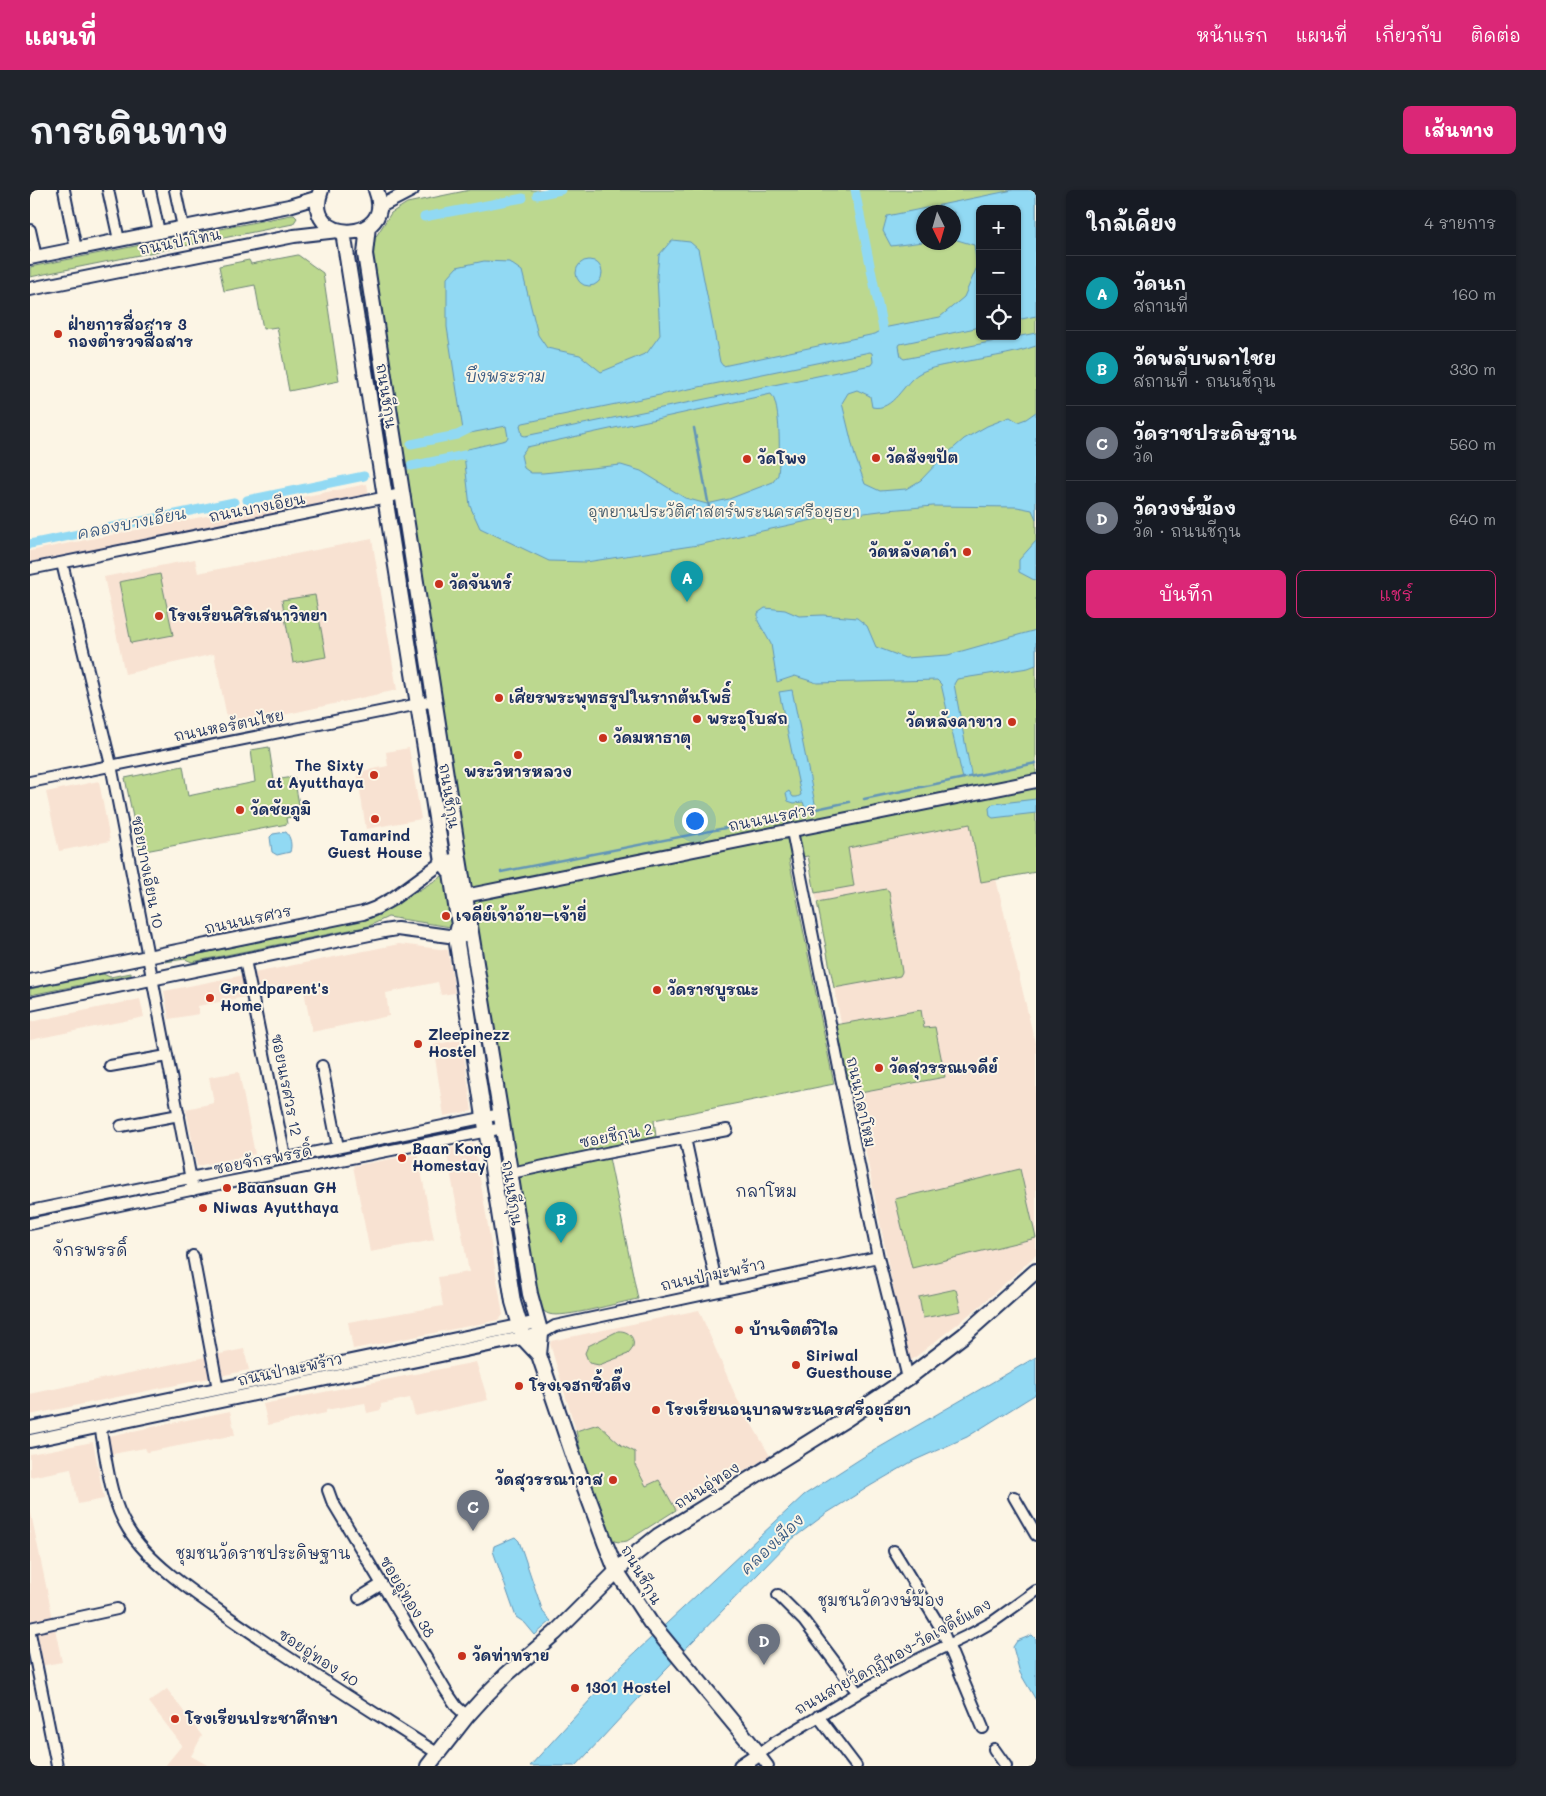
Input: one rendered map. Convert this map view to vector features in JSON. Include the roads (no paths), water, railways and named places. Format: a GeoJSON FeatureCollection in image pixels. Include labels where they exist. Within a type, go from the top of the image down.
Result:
{"type":"FeatureCollection","features":[{"type":"Feature","properties":{"kind":"main road"},"geometry":{"type":"LineString","coordinates":[[320,193],[319,207],[322,217],[329,225],[340,232],[356,232],[368,226],[376,216],[379,198],[376,190]]}},
{"type":"Feature","properties":{"kind":"main road","name":"ถนนชีกุน"},"geometry":{"type":"LineString","coordinates":[[368,226],[365,254],[459,859],[459,925],[456,937],[509,1278],[522,1332],[539,1355],[576,1464],[616,1570],[650,1622],[759,1754]]}},
{"type":"Feature","properties":{"kind":"main road","name":"ถนนชีกุน"},"geometry":{"type":"LineString","coordinates":[[340,232],[386,497],[442,862],[452,873],[472,935],[531,1299],[539,1328],[539,1355]]}},
{"type":"Feature","properties":{"kind":"main road","name":"ถนนอู่ทอง"},"geometry":{"type":"LineString","coordinates":[[428,1766],[467,1716],[507,1674],[555,1633],[616,1570],[658,1536],[841,1423],[908,1378],[964,1335],[1036,1271]]}},
{"type":"Feature","properties":{"kind":"main road","name":"ถนนสายวัดกุฎีทอง-วัดเจดีย์แดง"},"geometry":{"type":"LineString","coordinates":[[741,1766],[759,1754]]}},
{"type":"Feature","properties":{"kind":"street"},"geometry":{"type":"LineString","coordinates":[[64,190],[76,249]]}},
{"type":"Feature","properties":{"kind":"street"},"geometry":{"type":"LineString","coordinates":[[108,190],[119,240]]}},
{"type":"Feature","properties":{"kind":"street"},"geometry":{"type":"LineString","coordinates":[[150,190],[159,232]]}},
{"type":"Feature","properties":{"kind":"street"},"geometry":{"type":"LineString","coordinates":[[175,190],[183,227]]}},
{"type":"Feature","properties":{"kind":"street"},"geometry":{"type":"LineString","coordinates":[[405,190],[410,190]]}},
{"type":"Feature","properties":{"kind":"street"},"geometry":{"type":"LineString","coordinates":[[379,207],[410,190]]}},
{"type":"Feature","properties":{"kind":"street","name":"ถนนป่าโทน"},"geometry":{"type":"LineString","coordinates":[[33,258],[289,206],[320,193]]}},
{"type":"Feature","properties":{"kind":"street"},"geometry":{"type":"LineString","coordinates":[[30,230],[33,258]]}},
{"type":"Feature","properties":{"kind":"street","name":"ถนนป่าโทน"},"geometry":{"type":"LineString","coordinates":[[30,289],[294,236],[340,232]]}},
{"type":"Feature","properties":{"kind":"street","name":"ถนนบางเอียน"},"geometry":{"type":"LineString","coordinates":[[30,569],[402,494]]}},
{"type":"Feature","properties":{"kind":"street","name":"ซอยบางเอียน 10"},"geometry":{"type":"LineString","coordinates":[[62,563],[111,765],[193,1190]]}},
{"type":"Feature","properties":{"kind":"street","name":"ถนนหอรัตนไชย"},"geometry":{"type":"LineString","coordinates":[[30,782],[434,700]]}},
{"type":"Feature","properties":{"kind":"street","name":"ถนนนเรศวร"},"geometry":{"type":"LineString","coordinates":[[460,897],[1036,782]]}},
{"type":"Feature","properties":{"kind":"street","name":"ถนนกลาโหม"},"geometry":{"type":"LineString","coordinates":[[792,830],[878,1257],[908,1378]]}},
{"type":"Feature","properties":{"kind":"street","name":"ถนนนเรศวร"},"geometry":{"type":"LineString","coordinates":[[30,981],[363,913],[392,899],[442,862],[459,859]]}},
{"type":"Feature","properties":{"kind":"street"},"geometry":{"type":"LineString","coordinates":[[30,1004],[384,931],[397,929],[456,937],[472,935]]}},
{"type":"Feature","properties":{"kind":"street","name":"ซอยนเรศวร 12"},"geometry":{"type":"LineString","coordinates":[[245,960],[285,1157]]}},
{"type":"Feature","properties":{"kind":"street"},"geometry":{"type":"LineString","coordinates":[[110,1066],[167,1056]]}},
{"type":"Feature","properties":{"kind":"street"},"geometry":{"type":"LineString","coordinates":[[322,1066],[338,1147]]}},
{"type":"Feature","properties":{"kind":"street"},"geometry":{"type":"LineString","coordinates":[[121,1126],[178,1115]]}},
{"type":"Feature","properties":{"kind":"street","name":"ซอยจักรพรรดิ์"},"geometry":{"type":"LineString","coordinates":[[30,1211],[366,1141],[502,1121]]}},
{"type":"Feature","properties":{"kind":"street","name":"ซอยจักรพรรดิ์"},"geometry":{"type":"LineString","coordinates":[[30,1224],[369,1155],[485,1124]]}},
{"type":"Feature","properties":{"kind":"street","name":"ซอยชีกุน 2"},"geometry":{"type":"LineString","coordinates":[[511,1173],[727,1130]]}},
{"type":"Feature","properties":{"kind":"street"},"geometry":{"type":"LineString","coordinates":[[685,1138],[718,1291]]}},
{"type":"Feature","properties":{"kind":"street"},"geometry":{"type":"LineString","coordinates":[[366,1141],[369,1155]]}},
{"type":"Feature","properties":{"kind":"street"},"geometry":{"type":"LineString","coordinates":[[193,1256],[218,1389]]}},
{"type":"Feature","properties":{"kind":"street","name":"ถนนป่ามะพร้าว"},"geometry":{"type":"LineString","coordinates":[[30,1441],[539,1328],[878,1257]]}},
{"type":"Feature","properties":{"kind":"street","name":"ถนนป่ามะพร้าว"},"geometry":{"type":"LineString","coordinates":[[30,1428],[218,1389],[522,1332]]}},
{"type":"Feature","properties":{"kind":"street","name":"ซอยอู่ทอง 40"},"geometry":{"type":"LineString","coordinates":[[100,1426],[114,1497],[121,1516],[136,1541],[185,1586],[252,1633],[438,1753]]}},
{"type":"Feature","properties":{"kind":"street","name":"ซอยอู่ทอง 38"},"geometry":{"type":"LineString","coordinates":[[328,1490],[332,1501],[446,1692],[457,1707],[467,1716]]}},
{"type":"Feature","properties":{"kind":"street"},"geometry":{"type":"LineString","coordinates":[[1014,1497],[1036,1535]]}},
{"type":"Feature","properties":{"kind":"street"},"geometry":{"type":"LineString","coordinates":[[894,1551],[936,1618],[983,1728]]}},
{"type":"Feature","properties":{"kind":"street"},"geometry":{"type":"LineString","coordinates":[[359,1598],[382,1584]]}},
{"type":"Feature","properties":{"kind":"street","name":"ถนนสายวัดกุฎีทอง-วัดเจดีย์แดง"},"geometry":{"type":"LineString","coordinates":[[759,1754],[818,1716],[916,1660],[994,1621],[1036,1591]]}},
{"type":"Feature","properties":{"kind":"street"},"geometry":{"type":"LineString","coordinates":[[778,1595],[804,1621],[858,1693]]}},
{"type":"Feature","properties":{"kind":"street"},"geometry":{"type":"LineString","coordinates":[[30,1628],[117,1609]]}},
{"type":"Feature","properties":{"kind":"street"},"geometry":{"type":"LineString","coordinates":[[30,1633],[56,1766]]}},
{"type":"Feature","properties":{"kind":"street"},"geometry":{"type":"LineString","coordinates":[[818,1716],[856,1766]]}},
{"type":"Feature","properties":{"kind":"street"},"geometry":{"type":"LineString","coordinates":[[994,1749],[1006,1766]]}},
{"type":"Feature","properties":{"kind":"street"},"geometry":{"type":"LineString","coordinates":[[759,1754],[768,1766]]}},
{"type":"Feature","properties":{"kind":"water","name":"บึงพระราม"},"geometry":{"type":"Polygon","coordinates":[[[1013,190],[1036,190],[1036,316],[1021,319],[1021,205],[976,205],[976,260],[974,245],[961,241],[961,205],[940,205],[1013,190]]]}},
{"type":"Feature","properties":{"kind":"water","name":"บึงพระราม"},"geometry":{"type":"Polygon","coordinates":[[[916,210],[916,243],[891,246],[883,231],[887,216],[916,210]]]}},
{"type":"Feature","properties":{"kind":"water","name":"บึงพระราม"},"geometry":{"type":"Polygon","coordinates":[[[672,240],[690,242],[698,249],[720,362],[723,366],[875,334],[888,327],[940,317],[964,297],[976,269],[976,328],[900,344],[901,357],[904,359],[1000,340],[1021,340],[1021,336],[1036,333],[1036,346],[1006,354],[943,365],[924,371],[914,377],[892,401],[880,407],[872,407],[870,396],[857,390],[848,393],[842,403],[855,456],[865,484],[880,491],[906,489],[921,480],[964,439],[987,426],[1010,417],[1018,422],[1036,412],[1036,519],[1032,510],[1017,507],[933,506],[888,510],[817,519],[698,545],[586,562],[549,561],[480,528],[470,506],[464,455],[468,449],[506,440],[508,437],[506,426],[470,433],[463,430],[447,327],[447,278],[457,267],[484,261],[509,262],[522,271],[538,335],[547,348],[580,355],[601,372],[647,353],[660,335],[657,276],[659,255],[672,240]],[[872,353],[523,423],[520,425],[522,435],[525,436],[871,365],[873,362],[872,353]],[[771,394],[527,447],[521,455],[524,468],[531,473],[543,473],[621,465],[641,471],[685,498],[707,504],[729,499],[773,482],[778,475],[778,420],[771,394]]]}},
{"type":"Feature","properties":{"kind":"water"},"geometry":{"type":"Polygon","coordinates":[[[589,260],[598,264],[602,273],[598,282],[589,286],[580,282],[576,273],[580,264],[589,260]]]}},
{"type":"Feature","properties":{"kind":"water"},"geometry":{"type":"Polygon","coordinates":[[[1036,541],[1036,581],[1019,572],[1019,560],[1036,541]]]}},
{"type":"Feature","properties":{"kind":"water"},"geometry":{"type":"Polygon","coordinates":[[[765,608],[785,610],[799,616],[823,615],[857,618],[867,626],[876,647],[905,658],[948,655],[1036,630],[1036,665],[1028,668],[957,679],[954,684],[971,774],[971,777],[963,779],[941,684],[937,680],[817,683],[795,676],[777,682],[771,644],[758,621],[758,613],[765,608]]]}},
{"type":"Feature","properties":{"kind":"water"},"geometry":{"type":"Polygon","coordinates":[[[792,690],[816,808],[806,810],[803,802],[794,803],[788,801],[786,793],[789,791],[793,797],[801,795],[779,692],[792,690]]]}},
{"type":"Feature","properties":{"kind":"water"},"geometry":{"type":"Polygon","coordinates":[[[1036,799],[1036,813],[993,818],[990,816],[989,808],[993,804],[1036,799]]]}},
{"type":"Feature","properties":{"kind":"water"},"geometry":{"type":"Polygon","coordinates":[[[286,832],[291,842],[290,852],[277,855],[272,852],[270,837],[273,834],[286,832]]]}},
{"type":"Feature","properties":{"kind":"water","name":"คลองเมือง"},"geometry":{"type":"Polygon","coordinates":[[[1036,1357],[1036,1394],[967,1437],[913,1461],[870,1486],[827,1513],[791,1540],[662,1673],[576,1766],[530,1766],[622,1665],[804,1495],[868,1454],[1036,1357]]]}},
{"type":"Feature","properties":{"kind":"water"},"geometry":{"type":"Polygon","coordinates":[[[515,1537],[519,1541],[543,1612],[551,1621],[535,1635],[525,1623],[516,1617],[493,1551],[494,1546],[515,1537]]]}},
{"type":"Feature","properties":{"kind":"water"},"geometry":{"type":"Polygon","coordinates":[[[1032,1635],[1036,1639],[1036,1700],[1020,1673],[1013,1647],[1017,1641],[1032,1635]]]}},
{"type":"Feature","properties":{"kind":"waterway"},"geometry":{"type":"LineString","coordinates":[[537,195],[561,190]]}},
{"type":"Feature","properties":{"kind":"waterway"},"geometry":{"type":"LineString","coordinates":[[855,190],[885,339]]}},
{"type":"Feature","properties":{"kind":"waterway"},"geometry":{"type":"LineString","coordinates":[[424,217],[523,198]]}},
{"type":"Feature","properties":{"kind":"waterway"},"geometry":{"type":"LineString","coordinates":[[411,444],[457,435],[475,426]]}},
{"type":"Feature","properties":{"kind":"waterway"},"geometry":{"type":"LineString","coordinates":[[694,428],[709,507]]}},
{"type":"Feature","properties":{"kind":"waterway"},"geometry":{"type":"LineString","coordinates":[[411,466],[474,453]]}},
{"type":"Feature","properties":{"kind":"waterway","name":"คลองบางเอียน"},"geometry":{"type":"LineString","coordinates":[[247,500],[364,476]]}},
{"type":"Feature","properties":{"kind":"waterway","name":"คลองบางเอียน"},"geometry":{"type":"LineString","coordinates":[[30,544],[234,502]]}},
{"type":"Feature","properties":{"kind":"waterway"},"geometry":{"type":"LineString","coordinates":[[969,777],[1036,763]]}},
{"type":"Feature","properties":{"kind":"waterway"},"geometry":{"type":"LineString","coordinates":[[864,799],[964,778]]}},
{"type":"Feature","properties":{"kind":"waterway"},"geometry":{"type":"LineString","coordinates":[[788,815],[849,802]]}},
{"type":"Feature","properties":{"kind":"waterway"},"geometry":{"type":"LineString","coordinates":[[501,872],[776,818]]}},
{"type":"Feature","properties":{"kind":"place","name":"ฝ่ายการสื่อสาร 3 กองตำรวจสื่อสาร"},"geometry":{"type":"Point","coordinates":[58,334]}},
{"type":"Feature","properties":{"kind":"place","name":"วัดสังขปัต"},"geometry":{"type":"Point","coordinates":[876,458]}},
{"type":"Feature","properties":{"kind":"place","name":"วัดโพง"},"geometry":{"type":"Point","coordinates":[747,459]}},
{"type":"Feature","properties":{"kind":"place","name":"วัดหลังคาดำ"},"geometry":{"type":"Point","coordinates":[967,552]}},
{"type":"Feature","properties":{"kind":"place","name":"วัดจันทร์"},"geometry":{"type":"Point","coordinates":[439,584]}},
{"type":"Feature","properties":{"kind":"place","name":"วัดนก"},"geometry":{"type":"Point","coordinates":[687,602]}},
{"type":"Feature","properties":{"kind":"place","name":"โรงเรียนศิริเสนาวิทยา"},"geometry":{"type":"Point","coordinates":[159,616]}},
{"type":"Feature","properties":{"kind":"place","name":"เศียรพระพุทธรูปในรากต้นโพธิ์"},"geometry":{"type":"Point","coordinates":[499,698]}},
{"type":"Feature","properties":{"kind":"place","name":"พระอุโบสถ"},"geometry":{"type":"Point","coordinates":[697,719]}},
{"type":"Feature","properties":{"kind":"place","name":"วัดหลังคาขาว"},"geometry":{"type":"Point","coordinates":[1012,722]}},
{"type":"Feature","properties":{"kind":"place","name":"วัดมหาธาตุ"},"geometry":{"type":"Point","coordinates":[603,738]}},
{"type":"Feature","properties":{"kind":"place","name":"พระวิหารหลวง"},"geometry":{"type":"Point","coordinates":[518,755]}},
{"type":"Feature","properties":{"kind":"place","name":"The Sixty at Ayutthaya"},"geometry":{"type":"Point","coordinates":[374,775]}},
{"type":"Feature","properties":{"kind":"place","name":"วัดชัยภูมิ"},"geometry":{"type":"Point","coordinates":[240,810]}},
{"type":"Feature","properties":{"kind":"place","name":"Tamarind Guest House"},"geometry":{"type":"Point","coordinates":[375,819]}},
{"type":"Feature","properties":{"kind":"place","name":"เจดีย์เจ้าอ้าย–เจ้ายี่"},"geometry":{"type":"Point","coordinates":[446,916]}},
{"type":"Feature","properties":{"kind":"place","name":"วัดราชบูรณะ"},"geometry":{"type":"Point","coordinates":[657,990]}},
{"type":"Feature","properties":{"kind":"place","name":"Grandparent's Home"},"geometry":{"type":"Point","coordinates":[210,998]}},
{"type":"Feature","properties":{"kind":"place","name":"Zleepinezz Hostel"},"geometry":{"type":"Point","coordinates":[418,1044]}},
{"type":"Feature","properties":{"kind":"place","name":"วัดสุวรรณเจดีย์"},"geometry":{"type":"Point","coordinates":[879,1068]}},
{"type":"Feature","properties":{"kind":"place","name":"Baan Kong Homestay"},"geometry":{"type":"Point","coordinates":[402,1158]}},
{"type":"Feature","properties":{"kind":"place","name":"Baansuan GH"},"geometry":{"type":"Point","coordinates":[227,1188]}},
{"type":"Feature","properties":{"kind":"place","name":"Niwas Ayutthaya"},"geometry":{"type":"Point","coordinates":[203,1208]}},
{"type":"Feature","properties":{"kind":"place","name":"วัดพลับพลาไชย"},"geometry":{"type":"Point","coordinates":[561,1243]}},
{"type":"Feature","properties":{"kind":"place","name":"บ้านจิตต์วิไล"},"geometry":{"type":"Point","coordinates":[739,1330]}},
{"type":"Feature","properties":{"kind":"place","name":"Siriwal Guesthouse"},"geometry":{"type":"Point","coordinates":[796,1365]}},
{"type":"Feature","properties":{"kind":"place","name":"โรงเจฮกซิ้วตึ๊ง"},"geometry":{"type":"Point","coordinates":[519,1386]}},
{"type":"Feature","properties":{"kind":"place","name":"โรงเรียนอนุบาลพระนครศรีอยุธยา"},"geometry":{"type":"Point","coordinates":[656,1410]}},
{"type":"Feature","properties":{"kind":"place","name":"วัดสุวรรณาวาส"},"geometry":{"type":"Point","coordinates":[613,1480]}},
{"type":"Feature","properties":{"kind":"place","name":"วัดราชประดิษฐาน"},"geometry":{"type":"Point","coordinates":[473,1531]}},
{"type":"Feature","properties":{"kind":"place","name":"วัดท่าทราย"},"geometry":{"type":"Point","coordinates":[462,1656]}},
{"type":"Feature","properties":{"kind":"place","name":"วัดวงษ์ฆ้อง"},"geometry":{"type":"Point","coordinates":[764,1665]}},
{"type":"Feature","properties":{"kind":"place","name":"1301 Hostel"},"geometry":{"type":"Point","coordinates":[575,1688]}},
{"type":"Feature","properties":{"kind":"place","name":"โรงเรียนประชาศึกษา"},"geometry":{"type":"Point","coordinates":[175,1719]}},
{"type":"Feature","properties":{"kind":"district","name":"กลาโหม"},"geometry":{"type":"Point","coordinates":[766,1191]}},
{"type":"Feature","properties":{"kind":"district","name":"จักรพรรดิ์"},"geometry":{"type":"Point","coordinates":[90,1250]}},
{"type":"Feature","properties":{"kind":"district","name":"ชุมชนวัดราชประดิษฐาน"},"geometry":{"type":"Point","coordinates":[263,1553]}},
{"type":"Feature","properties":{"kind":"district","name":"ชุมชนวัดวงษ์ฆ้อง"},"geometry":{"type":"Point","coordinates":[881,1600]}},
{"type":"Feature","properties":{"kind":"park label","name":"อุทยานประวัติศาสตร์พระนครศรีอยุธยา"},"geometry":{"type":"Point","coordinates":[724,512]}}]}
